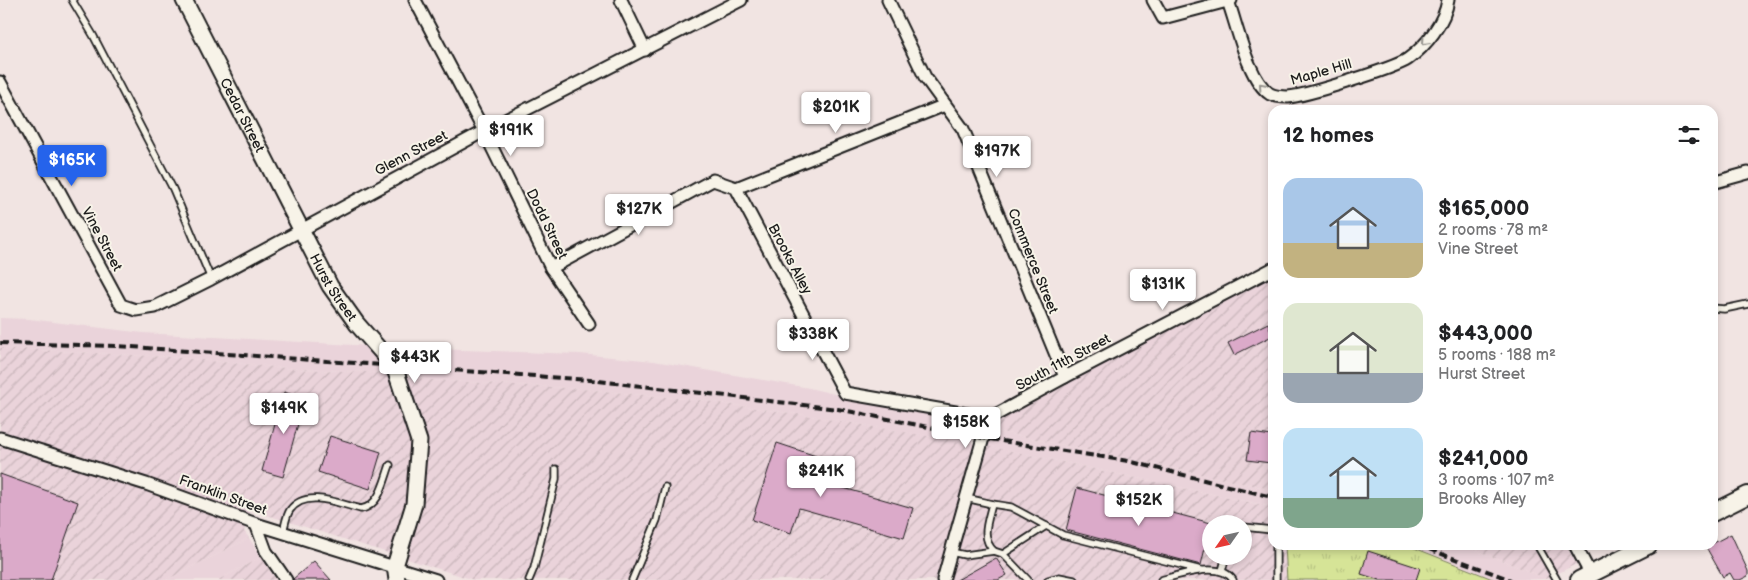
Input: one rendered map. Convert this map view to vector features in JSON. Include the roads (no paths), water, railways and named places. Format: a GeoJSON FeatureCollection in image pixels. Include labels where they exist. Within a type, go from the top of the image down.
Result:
{"type":"FeatureCollection","features":[{"type":"Feature","properties":{"kind":"main road"},"geometry":{"type":"LineString","coordinates":[[1718,510],[1748,495]]}},
{"type":"Feature","properties":{"kind":"main road"},"geometry":{"type":"LineString","coordinates":[[1585,577],[1639,550]]}},
{"type":"Feature","properties":{"kind":"street","name":"Cedar Street"},"geometry":{"type":"LineString","coordinates":[[184,0],[301,230]]}},
{"type":"Feature","properties":{"kind":"street","name":"Dodd Street"},"geometry":{"type":"LineString","coordinates":[[415,0],[484,131],[551,268],[589,324]]}},
{"type":"Feature","properties":{"kind":"street"},"geometry":{"type":"LineString","coordinates":[[621,0],[645,50]]}},
{"type":"Feature","properties":{"kind":"street","name":"Glenn Street"},"geometry":{"type":"LineString","coordinates":[[121,304],[136,310],[155,307],[211,279],[484,131],[741,0]]}},
{"type":"Feature","properties":{"kind":"street","name":"Commerce Street"},"geometry":{"type":"LineString","coordinates":[[888,0],[925,77],[963,129],[1065,377]]}},
{"type":"Feature","properties":{"kind":"street"},"geometry":{"type":"LineString","coordinates":[[1153,0],[1162,18],[1230,0]]}},
{"type":"Feature","properties":{"kind":"street","name":"Maple Hill"},"geometry":{"type":"LineString","coordinates":[[1230,0],[1254,74],[1261,87],[1272,95],[1289,97],[1389,68],[1408,59],[1424,44],[1438,26],[1448,0]]}},
{"type":"Feature","properties":{"kind":"street","name":"Vine Street"},"geometry":{"type":"LineString","coordinates":[[0,82],[121,304]]}},
{"type":"Feature","properties":{"kind":"street"},"geometry":{"type":"LineString","coordinates":[[551,268],[713,180],[736,188],[945,105]]}},
{"type":"Feature","properties":{"kind":"street"},"geometry":{"type":"LineString","coordinates":[[1718,182],[1748,173]]}},
{"type":"Feature","properties":{"kind":"street","name":"Brooks Alley"},"geometry":{"type":"LineString","coordinates":[[736,188],[845,393],[990,418]]}},
{"type":"Feature","properties":{"kind":"street","name":"Hurst Street"},"geometry":{"type":"LineString","coordinates":[[301,230],[330,286],[357,324],[394,366],[419,441],[414,504],[396,573]]}},
{"type":"Feature","properties":{"kind":"street","name":"South 11th Street"},"geometry":{"type":"LineString","coordinates":[[990,418],[1065,377],[1268,274]]}},
{"type":"Feature","properties":{"kind":"street"},"geometry":{"type":"LineString","coordinates":[[943,580],[990,418]]}},
{"type":"Feature","properties":{"kind":"street","name":"Franklin Street"},"geometry":{"type":"LineString","coordinates":[[0,438],[146,484],[396,573],[436,580]]}},
{"type":"Feature","properties":{"kind":"street"},"geometry":{"type":"LineString","coordinates":[[256,524],[266,551],[286,580]]}},
{"type":"Feature","properties":{"kind":"street"},"geometry":{"type":"LineString","coordinates":[[1577,550],[1585,577]]}},
{"type":"Feature","properties":{"kind":"lane"},"geometry":{"type":"LineString","coordinates":[[72,0],[94,35],[173,189],[211,279]]}},
{"type":"Feature","properties":{"kind":"lane"},"geometry":{"type":"LineString","coordinates":[[1718,308],[1748,304]]}},
{"type":"Feature","properties":{"kind":"lane"},"geometry":{"type":"LineString","coordinates":[[283,532],[289,511],[296,504],[309,497],[361,509],[368,508],[376,502],[390,465]]}},
{"type":"Feature","properties":{"kind":"lane"},"geometry":{"type":"LineString","coordinates":[[528,580],[541,543],[556,479],[556,469]]}},
{"type":"Feature","properties":{"kind":"lane"},"geometry":{"type":"LineString","coordinates":[[632,580],[657,520],[665,487]]}},
{"type":"Feature","properties":{"kind":"lane"},"geometry":{"type":"LineString","coordinates":[[966,498],[1010,507],[1063,535],[1201,570],[1222,571],[1233,580]]}},
{"type":"Feature","properties":{"kind":"lane"},"geometry":{"type":"LineString","coordinates":[[992,504],[985,532],[988,545],[994,551]]}},
{"type":"Feature","properties":{"kind":"lane"},"geometry":{"type":"LineString","coordinates":[[1003,554],[1046,526]]}},
{"type":"Feature","properties":{"kind":"lane"},"geometry":{"type":"LineString","coordinates":[[1252,529],[1268,530]]}},
{"type":"Feature","properties":{"kind":"lane"},"geometry":{"type":"LineString","coordinates":[[1276,550],[1276,580]]}},
{"type":"Feature","properties":{"kind":"lane"},"geometry":{"type":"LineString","coordinates":[[1540,550],[1557,580]]}},
{"type":"Feature","properties":{"kind":"lane"},"geometry":{"type":"LineString","coordinates":[[951,552],[965,555],[994,551],[1003,554],[1028,580]]}},
{"type":"Feature","properties":{"kind":"lane"},"geometry":{"type":"LineString","coordinates":[[1222,571],[1224,565]]}},
{"type":"Feature","properties":{"kind":"lane"},"geometry":{"type":"LineString","coordinates":[[1161,580],[1201,570]]}},
{"type":"Feature","properties":{"kind":"lane"},"geometry":{"type":"LineString","coordinates":[[1048,580],[1059,577],[1074,580]]}},
{"type":"Feature","properties":{"kind":"railway"},"geometry":{"type":"LineString","coordinates":[[0,343],[118,346],[590,380],[838,409],[983,438],[1128,461],[1268,496]]}},
{"type":"Feature","properties":{"kind":"railway"},"geometry":{"type":"LineString","coordinates":[[1431,550],[1511,580]]}}]}
